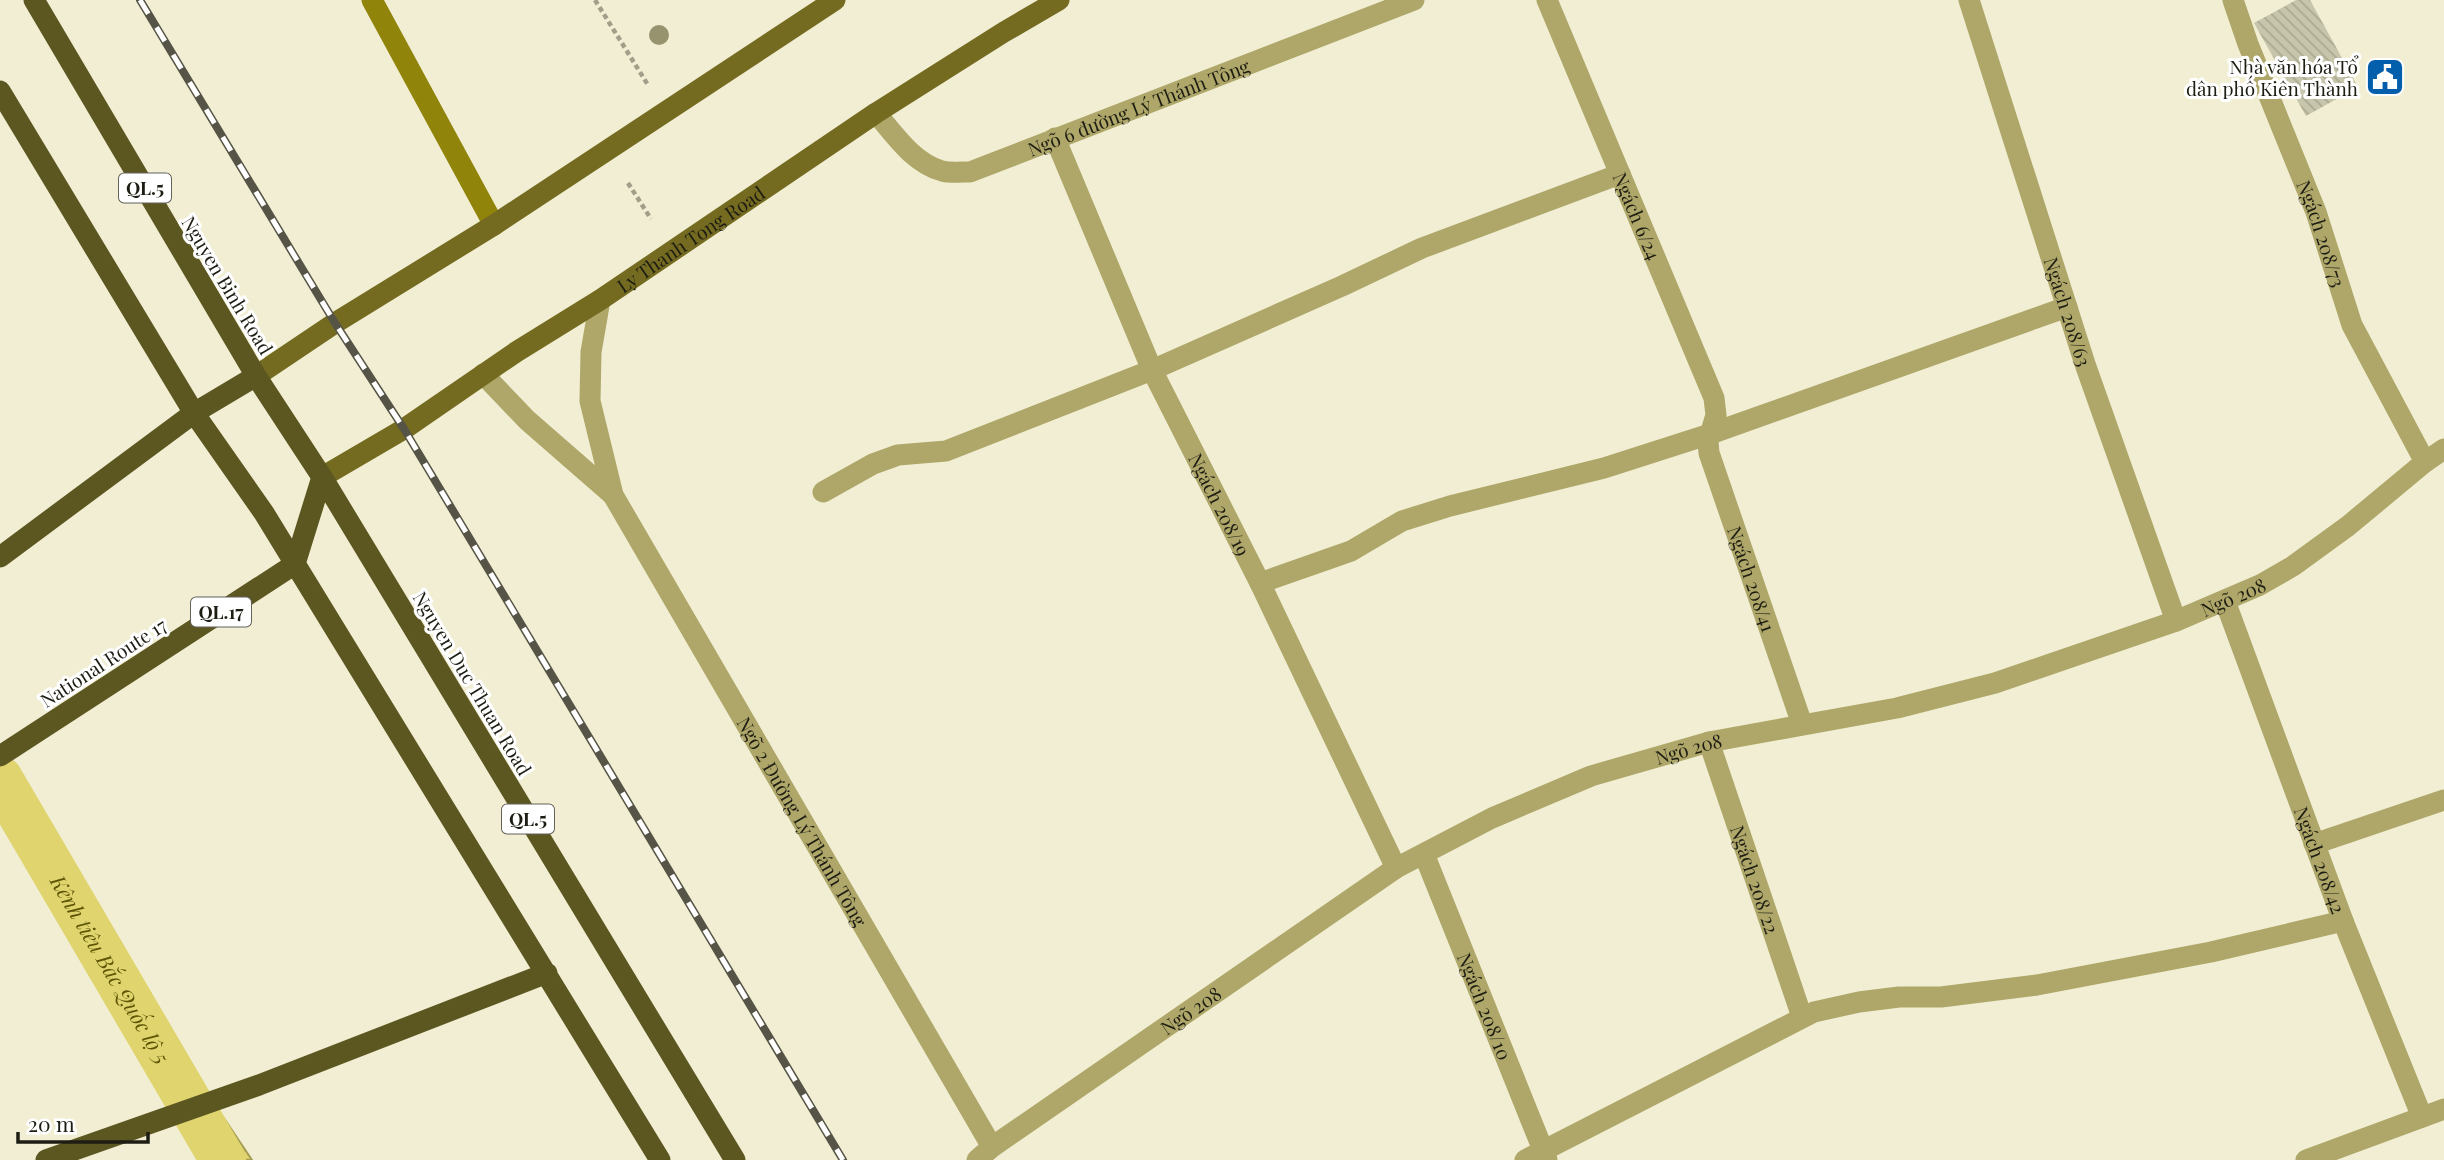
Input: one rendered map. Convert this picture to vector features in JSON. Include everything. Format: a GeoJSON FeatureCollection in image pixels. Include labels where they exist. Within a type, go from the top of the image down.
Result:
{"type":"FeatureCollection","features":[{"type":"Feature","properties":{"kind":"highway","name":"Nguyen Binh Road"},"geometry":{"type":"LineString","coordinates":[[34,0],[256,376]]}},
{"type":"Feature","properties":{"kind":"highway"},"geometry":{"type":"LineString","coordinates":[[0,91],[194,413],[264,513],[660,1160]]}},
{"type":"Feature","properties":{"kind":"highway"},"geometry":{"type":"LineString","coordinates":[[0,557],[194,413],[256,376]]}},
{"type":"Feature","properties":{"kind":"highway","name":"Nguyen Duc Thuan Road"},"geometry":{"type":"LineString","coordinates":[[256,376],[322,477],[736,1160]]}},
{"type":"Feature","properties":{"kind":"highway"},"geometry":{"type":"LineString","coordinates":[[295,564],[322,477]]}},
{"type":"Feature","properties":{"kind":"highway","name":"National Route 17"},"geometry":{"type":"LineString","coordinates":[[0,757],[295,564]]}},
{"type":"Feature","properties":{"kind":"highway"},"geometry":{"type":"LineString","coordinates":[[46,1160],[259,1085],[547,973]]}},
{"type":"Feature","properties":{"kind":"main road"},"geometry":{"type":"LineString","coordinates":[[256,376],[335,323],[494,225],[835,0]]}},
{"type":"Feature","properties":{"kind":"main road","name":"Ly Thanh Tong Road"},"geometry":{"type":"LineString","coordinates":[[322,477],[404,429],[876,113],[1059,0]]}},
{"type":"Feature","properties":{"kind":"street"},"geometry":{"type":"LineString","coordinates":[[372,0],[494,225]]}},
{"type":"Feature","properties":{"kind":"street","name":"Ngõ 6 đường Lý Thánh Tông"},"geometry":{"type":"LineString","coordinates":[[876,113],[920,161],[943,172],[970,172],[1414,0]]}},
{"type":"Feature","properties":{"kind":"street","name":"Ngách 6/24"},"geometry":{"type":"LineString","coordinates":[[1547,0],[1714,398],[1716,415],[1710,434]]}},
{"type":"Feature","properties":{"kind":"street","name":"Ngách 208/63"},"geometry":{"type":"LineString","coordinates":[[1969,0],[2067,307],[2176,621]]}},
{"type":"Feature","properties":{"kind":"street","name":"Ngách 208/73"},"geometry":{"type":"LineString","coordinates":[[2233,0],[2316,212],[2352,325],[2425,462]]}},
{"type":"Feature","properties":{"kind":"street","name":"Ngách 208/19"},"geometry":{"type":"LineString","coordinates":[[1055,138],[1152,370],[1260,583],[1396,868]]}},
{"type":"Feature","properties":{"kind":"street"},"geometry":{"type":"LineString","coordinates":[[823,492],[873,464],[898,455],[946,451],[1152,370],[1422,248],[1620,174]]}},
{"type":"Feature","properties":{"kind":"street"},"geometry":{"type":"LineString","coordinates":[[600,300],[591,352],[590,401],[613,495]]}},
{"type":"Feature","properties":{"kind":"street"},"geometry":{"type":"LineString","coordinates":[[1260,583],[1351,551],[1402,521],[1450,506],[1604,468],[1710,434],[2067,307]]}},
{"type":"Feature","properties":{"kind":"street"},"geometry":{"type":"LineString","coordinates":[[483,374],[527,420],[613,495]]}},
{"type":"Feature","properties":{"kind":"street","name":"Ngách 208/41"},"geometry":{"type":"LineString","coordinates":[[1710,434],[1709,453],[1802,724]]}},
{"type":"Feature","properties":{"kind":"street","name":"Ngõ 208"},"geometry":{"type":"LineString","coordinates":[[985,1154],[1396,868],[1492,818],[1591,776],[1709,742],[1897,708],[1995,684],[2176,621],[2260,585],[2321,547],[2444,449]]}},
{"type":"Feature","properties":{"kind":"street","name":"Ngõ 2 Đường Lý Thánh Tông"},"geometry":{"type":"LineString","coordinates":[[613,495],[985,1154]]}},
{"type":"Feature","properties":{"kind":"street","name":"Ngách 208/42"},"geometry":{"type":"LineString","coordinates":[[2225,601],[2343,921],[2422,1117]]}},
{"type":"Feature","properties":{"kind":"street","name":"Ngách 208/22"},"geometry":{"type":"LineString","coordinates":[[1709,742],[1802,1017]]}},
{"type":"Feature","properties":{"kind":"street"},"geometry":{"type":"LineString","coordinates":[[2314,844],[2444,800]]}},
{"type":"Feature","properties":{"kind":"street","name":"Ngách 208/10"},"geometry":{"type":"LineString","coordinates":[[1423,854],[1538,1157]]}},
{"type":"Feature","properties":{"kind":"street"},"geometry":{"type":"LineString","coordinates":[[1538,1157],[1802,1017],[1859,1002],[1899,997],[1941,997],[2036,985],[2211,952],[2343,921]]}},
{"type":"Feature","properties":{"kind":"street"},"geometry":{"type":"LineString","coordinates":[[2306,1160],[2444,1109]]}},
{"type":"Feature","properties":{"kind":"path"},"geometry":{"type":"LineString","coordinates":[[595,0],[664,114]]}},
{"type":"Feature","properties":{"kind":"path"},"geometry":{"type":"LineString","coordinates":[[628,183],[651,219]]}},
{"type":"Feature","properties":{"kind":"shaded area"},"geometry":{"type":"Polygon","coordinates":[[[194,1068],[211,1099],[252,1160],[212,1160],[163,1078],[194,1068]]]}},
{"type":"Feature","properties":{"kind":"building"},"geometry":{"type":"Polygon","coordinates":[[[2296,0],[2310,0],[2358,87],[2306,116],[2254,23],[2296,0]]]}},
{"type":"Feature","properties":{"kind":"waterway","name":"Kênh tiêu Bắc Quốc lộ 5"},"geometry":{"type":"LineString","coordinates":[[0,779],[223,1160]]}},
{"type":"Feature","properties":{"kind":"railway"},"geometry":{"type":"LineString","coordinates":[[140,0],[335,323],[404,429],[843,1160]]}},
{"type":"Feature","properties":{"kind":"place","name":"Nhà văn hóa Tổ dân phố Kiên Thành"},"geometry":{"type":"Point","coordinates":[2385,77]}}]}
